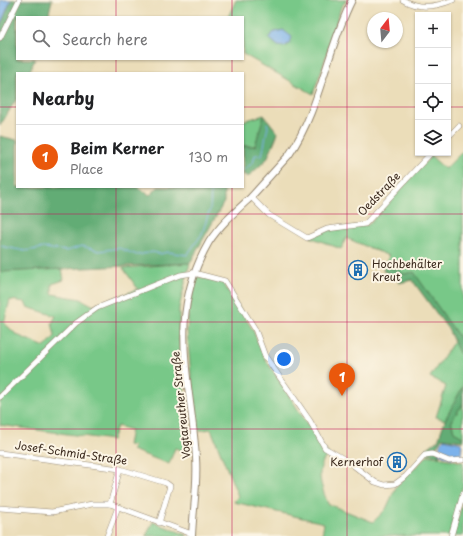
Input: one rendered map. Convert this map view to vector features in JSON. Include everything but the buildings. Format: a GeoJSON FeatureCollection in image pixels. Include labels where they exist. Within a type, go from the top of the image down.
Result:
{"type":"FeatureCollection","features":[{"type":"Feature","properties":{"kind":"main road","name":"Vogtareuther Straße"},"geometry":{"type":"LineString","coordinates":[[192,535],[197,471],[186,372],[184,330],[186,304],[194,273],[216,233],[289,156],[297,143],[329,64],[340,24],[352,0]]}},
{"type":"Feature","properties":{"kind":"street"},"geometry":{"type":"LineString","coordinates":[[0,38],[19,0]]}},
{"type":"Feature","properties":{"kind":"street"},"geometry":{"type":"LineString","coordinates":[[403,0],[420,7],[441,5],[452,0]]}},
{"type":"Feature","properties":{"kind":"street"},"geometry":{"type":"LineString","coordinates":[[451,134],[459,126]]}},
{"type":"Feature","properties":{"kind":"street","name":"Oedstraße"},"geometry":{"type":"LineString","coordinates":[[250,197],[269,215],[307,238],[327,228],[365,224],[428,156]]}},
{"type":"Feature","properties":{"kind":"street"},"geometry":{"type":"LineString","coordinates":[[0,397],[76,323],[90,312],[180,274],[194,273],[225,281],[255,330],[265,356],[310,421],[325,448],[349,462],[375,482],[384,485],[395,484],[406,476],[425,455],[432,454],[449,461],[463,460]]}},
{"type":"Feature","properties":{"kind":"street","name":"Josef-Schmid-Straße"},"geometry":{"type":"LineString","coordinates":[[0,453],[120,469],[166,483],[170,486],[158,523]]}},
{"type":"Feature","properties":{"kind":"street"},"geometry":{"type":"LineString","coordinates":[[110,504],[120,469]]}},
{"type":"Feature","properties":{"kind":"street"},"geometry":{"type":"LineString","coordinates":[[451,536],[463,494]]}},
{"type":"Feature","properties":{"kind":"street"},"geometry":{"type":"LineString","coordinates":[[0,508],[52,512],[92,504],[110,504],[192,535]]}},
{"type":"Feature","properties":{"kind":"street"},"geometry":{"type":"LineString","coordinates":[[114,536],[108,534],[118,507]]}},
{"type":"Feature","properties":{"kind":"green space"},"geometry":{"type":"Polygon","coordinates":[[[11,0],[52,0],[48,16],[16,16],[16,60],[35,60],[29,72],[16,72],[16,100],[0,126],[0,26],[11,0]]]}},
{"type":"Feature","properties":{"kind":"green space"},"geometry":{"type":"Polygon","coordinates":[[[236,0],[347,0],[341,7],[313,94],[244,55],[244,16],[228,16],[236,0]],[[283,30],[272,33],[269,38],[278,46],[287,46],[290,43],[289,35],[283,30]]]}},
{"type":"Feature","properties":{"kind":"green space"},"geometry":{"type":"Polygon","coordinates":[[[264,115],[255,146],[244,146],[244,121],[264,115]]]}},
{"type":"Feature","properties":{"kind":"green space"},"geometry":{"type":"Polygon","coordinates":[[[264,115],[278,133],[267,159],[248,177],[244,175],[244,146],[255,146],[264,115]]]}},
{"type":"Feature","properties":{"kind":"green space"},"geometry":{"type":"Polygon","coordinates":[[[0,136],[16,140],[16,188],[139,188],[150,195],[157,188],[227,188],[224,190],[224,202],[190,263],[0,272],[0,136]]]}},
{"type":"Feature","properties":{"kind":"green space"},"geometry":{"type":"Polygon","coordinates":[[[463,151],[463,343],[414,273],[404,274],[385,264],[389,256],[346,238],[341,249],[310,237],[328,230],[368,225],[431,156],[445,169],[463,151]]]}},
{"type":"Feature","properties":{"kind":"green space"},"geometry":{"type":"Polygon","coordinates":[[[190,263],[179,308],[179,338],[191,453],[175,448],[169,464],[132,450],[134,446],[128,445],[131,430],[117,426],[112,440],[0,425],[0,272],[62,269],[64,280],[52,284],[52,294],[81,299],[94,306],[138,289],[123,268],[190,263]],[[10,300],[4,323],[17,335],[45,347],[55,336],[52,323],[56,316],[27,307],[25,302],[10,300]]]}},
{"type":"Feature","properties":{"kind":"green space"},"geometry":{"type":"Polygon","coordinates":[[[385,264],[404,274],[414,272],[463,343],[463,357],[459,353],[448,329],[412,280],[399,283],[397,277],[383,271],[385,264]]]}},
{"type":"Feature","properties":{"kind":"green space"},"geometry":{"type":"Polygon","coordinates":[[[196,276],[223,283],[253,330],[264,357],[323,448],[329,454],[321,465],[320,472],[321,485],[328,504],[373,522],[386,509],[397,485],[428,455],[463,462],[463,485],[449,536],[322,536],[324,523],[234,502],[238,496],[211,429],[196,431],[187,331],[189,304],[196,276]]]}},
{"type":"Feature","properties":{"kind":"green space"},"geometry":{"type":"Polygon","coordinates":[[[454,341],[463,357],[463,386],[445,420],[436,417],[446,386],[430,377],[454,341]]]}},
{"type":"Feature","properties":{"kind":"green space"},"geometry":{"type":"Polygon","coordinates":[[[463,386],[463,404],[451,421],[454,431],[463,438],[463,441],[442,438],[436,447],[440,456],[427,453],[426,449],[438,440],[445,420],[463,386]]]}},
{"type":"Feature","properties":{"kind":"green space"},"geometry":{"type":"Polygon","coordinates":[[[463,404],[463,438],[454,431],[451,421],[463,404]]]}},
{"type":"Feature","properties":{"kind":"green space"},"geometry":{"type":"Polygon","coordinates":[[[463,499],[463,536],[453,536],[463,499]]]}},
{"type":"Feature","properties":{"kind":"green space"},"geometry":{"type":"Polygon","coordinates":[[[153,522],[187,535],[187,536],[146,536],[153,522]]]}},
{"type":"Feature","properties":{"kind":"water"},"geometry":{"type":"Polygon","coordinates":[[[0,0],[11,0],[0,26],[0,0]]]}},
{"type":"Feature","properties":{"kind":"water"},"geometry":{"type":"Polygon","coordinates":[[[283,30],[292,37],[290,43],[284,47],[278,46],[269,38],[272,33],[283,30]]]}},
{"type":"Feature","properties":{"kind":"water"},"geometry":{"type":"Polygon","coordinates":[[[444,439],[462,443],[461,456],[451,458],[439,453],[440,444],[444,439]]]}},
{"type":"Feature","properties":{"kind":"waterway"},"geometry":{"type":"LineString","coordinates":[[244,169],[253,163],[255,155],[262,155],[268,127],[267,123]]}},
{"type":"Feature","properties":{"kind":"waterway"},"geometry":{"type":"LineString","coordinates":[[208,188],[211,191]]}},
{"type":"Feature","properties":{"kind":"waterway"},"geometry":{"type":"LineString","coordinates":[[0,246],[25,251],[44,248],[67,251],[82,246],[99,251],[119,248],[137,255],[153,252],[159,254],[168,252],[187,255],[202,234],[210,209],[211,192],[218,188]]}},
{"type":"Feature","properties":{"kind":"place","name":"Hochbehälter Kreut"},"geometry":{"type":"Point","coordinates":[358,270]}},
{"type":"Feature","properties":{"kind":"place","name":"Beim Kerner"},"geometry":{"type":"Point","coordinates":[342,396]}},
{"type":"Feature","properties":{"kind":"place","name":"Kernerhof"},"geometry":{"type":"Point","coordinates":[397,462]}}]}
